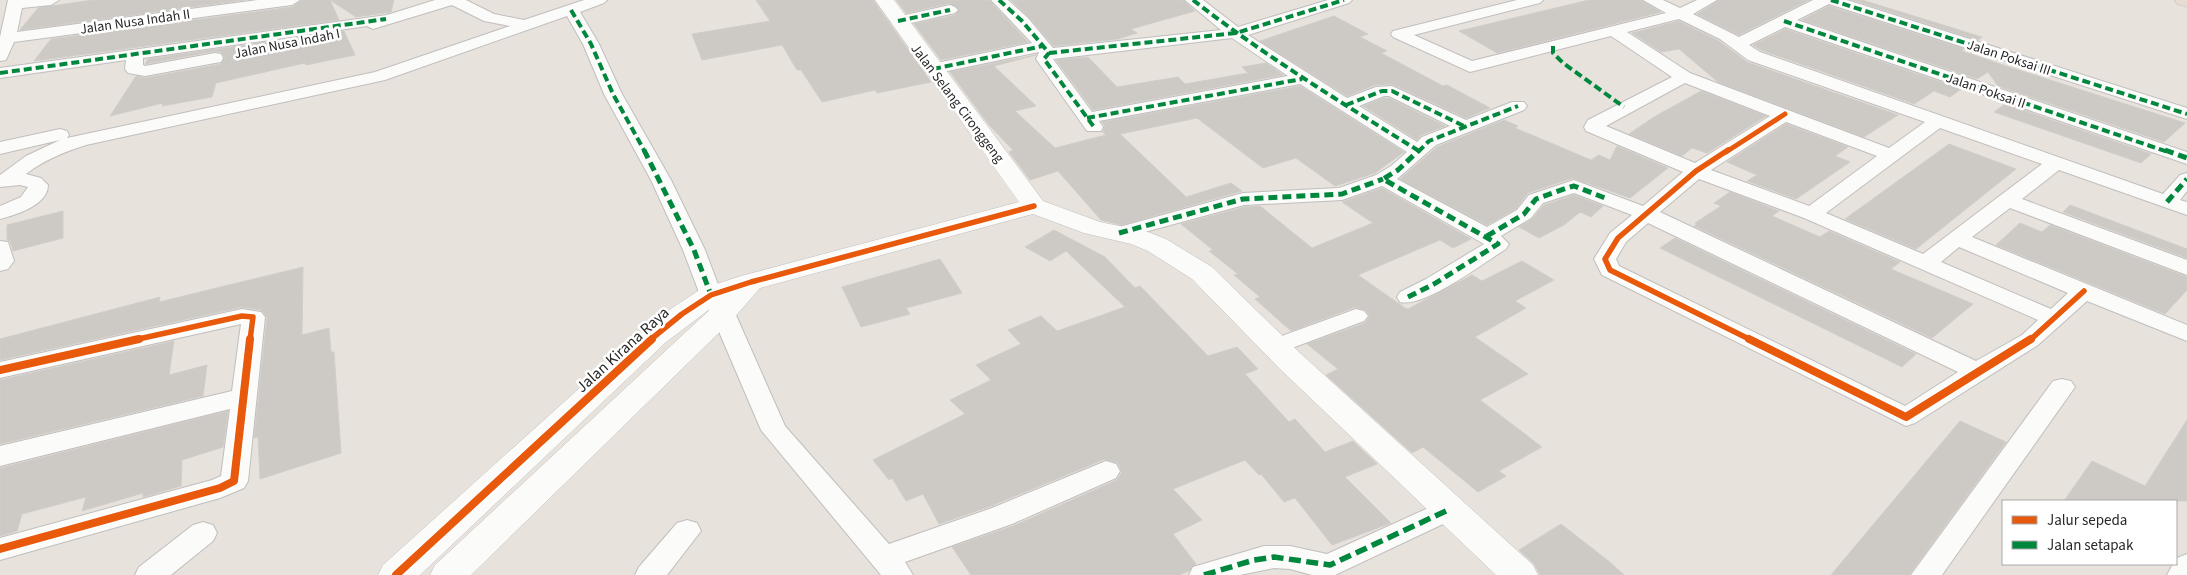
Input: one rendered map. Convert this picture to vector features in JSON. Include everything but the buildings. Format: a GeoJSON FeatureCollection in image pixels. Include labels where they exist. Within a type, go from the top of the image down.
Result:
{"type":"FeatureCollection","features":[{"type":"Feature","properties":{"kind":"street"},"geometry":{"type":"LineString","coordinates":[[0,56],[8,38],[16,2],[50,0]]}},
{"type":"Feature","properties":{"kind":"street","name":"Jalan Nusa Indah II"},"geometry":{"type":"LineString","coordinates":[[8,38],[292,0]]}},
{"type":"Feature","properties":{"kind":"street"},"geometry":{"type":"LineString","coordinates":[[0,73],[386,19],[453,0],[490,18],[519,24]]}},
{"type":"Feature","properties":{"kind":"street"},"geometry":{"type":"LineString","coordinates":[[3,181],[29,160],[48,150],[81,140],[362,81],[404,69],[570,5],[598,0]]}},
{"type":"Feature","properties":{"kind":"street","name":"Jalan Selang Cironggeng"},"geometry":{"type":"LineString","coordinates":[[884,0],[1034,206]]}},
{"type":"Feature","properties":{"kind":"street"},"geometry":{"type":"LineString","coordinates":[[999,0],[1022,21],[1046,50]]}},
{"type":"Feature","properties":{"kind":"street"},"geometry":{"type":"LineString","coordinates":[[1193,0],[1302,79],[1419,151]]}},
{"type":"Feature","properties":{"kind":"street"},"geometry":{"type":"LineString","coordinates":[[933,69],[1046,50],[1236,33],[1344,0]]}},
{"type":"Feature","properties":{"kind":"street"},"geometry":{"type":"LineString","coordinates":[[1535,0],[1399,34],[1470,67],[1681,14],[1709,0]]}},
{"type":"Feature","properties":{"kind":"street"},"geometry":{"type":"LineString","coordinates":[[1651,0],[1738,44],[1754,56],[2187,209]]}},
{"type":"Feature","properties":{"kind":"street"},"geometry":{"type":"LineString","coordinates":[[1738,44],[1825,0]]}},
{"type":"Feature","properties":{"kind":"street","name":"Jalan Poksai III"},"geometry":{"type":"LineString","coordinates":[[1831,0],[2187,114]]}},
{"type":"Feature","properties":{"kind":"street"},"geometry":{"type":"LineString","coordinates":[[570,5],[591,44],[613,94],[661,180],[774,430],[890,567],[1106,471]]}},
{"type":"Feature","properties":{"kind":"street"},"geometry":{"type":"LineString","coordinates":[[898,21],[950,10]]}},
{"type":"Feature","properties":{"kind":"street","name":"Jalan Poksai II"},"geometry":{"type":"LineString","coordinates":[[1784,21],[2187,158]]}},
{"type":"Feature","properties":{"kind":"street"},"geometry":{"type":"LineString","coordinates":[[0,148],[363,69],[519,24]]}},
{"type":"Feature","properties":{"kind":"street"},"geometry":{"type":"LineString","coordinates":[[1614,31],[1684,77],[1891,155]]}},
{"type":"Feature","properties":{"kind":"street"},"geometry":{"type":"LineString","coordinates":[[1046,50],[1044,59],[1091,123],[1302,79]]}},
{"type":"Feature","properties":{"kind":"street"},"geometry":{"type":"LineString","coordinates":[[1684,77],[1624,107],[1593,126],[1696,171],[1811,214],[2054,319]]}},
{"type":"Feature","properties":{"kind":"street"},"geometry":{"type":"LineString","coordinates":[[1346,105],[1382,91],[1392,91],[1464,126]]}},
{"type":"Feature","properties":{"kind":"street"},"geometry":{"type":"LineString","coordinates":[[1119,233],[1243,199],[1342,194],[1383,179],[1398,170],[1429,141],[1518,106]]}},
{"type":"Feature","properties":{"kind":"street"},"geometry":{"type":"LineString","coordinates":[[1786,114],[1696,171],[1618,238],[1605,259],[1610,270],[1906,417],[1977,370],[2030,340],[2084,291]]}},
{"type":"Feature","properties":{"kind":"street"},"geometry":{"type":"LineString","coordinates":[[1811,214],[1937,122]]}},
{"type":"Feature","properties":{"kind":"street"},"geometry":{"type":"LineString","coordinates":[[1925,263],[2056,163]]}},
{"type":"Feature","properties":{"kind":"street"},"geometry":{"type":"LineString","coordinates":[[1383,179],[1496,242],[1497,247],[1408,297]]}},
{"type":"Feature","properties":{"kind":"street"},"geometry":{"type":"LineString","coordinates":[[2167,202],[2187,179]]}},
{"type":"Feature","properties":{"kind":"street"},"geometry":{"type":"LineString","coordinates":[[0,213],[28,200],[38,189],[38,185],[34,182],[3,181]]}},
{"type":"Feature","properties":{"kind":"street"},"geometry":{"type":"LineString","coordinates":[[1488,236],[1524,214],[1536,199],[1574,186],[1646,214],[1977,370]]}},
{"type":"Feature","properties":{"kind":"street"},"geometry":{"type":"LineString","coordinates":[[2007,200],[2187,268]]}},
{"type":"Feature","properties":{"kind":"street"},"geometry":{"type":"LineString","coordinates":[[1034,206],[1093,228],[1119,233],[1157,245],[1202,273],[1448,510],[1520,575]]}},
{"type":"Feature","properties":{"kind":"street","name":"Jalan Kirana Raya"},"geometry":{"type":"LineString","coordinates":[[448,575],[717,304],[751,282],[1034,206]]}},
{"type":"Feature","properties":{"kind":"street"},"geometry":{"type":"LineString","coordinates":[[1956,239],[2187,334]]}},
{"type":"Feature","properties":{"kind":"street"},"geometry":{"type":"LineString","coordinates":[[0,247],[2,261],[0,264]]}},
{"type":"Feature","properties":{"kind":"street","name":"Jalan Kirana Raya"},"geometry":{"type":"LineString","coordinates":[[396,575],[655,336],[682,314],[717,304]]}},
{"type":"Feature","properties":{"kind":"street"},"geometry":{"type":"LineString","coordinates":[[0,370],[242,316],[251,315],[253,317],[243,396],[236,477],[229,484],[0,549]]}},
{"type":"Feature","properties":{"kind":"street"},"geometry":{"type":"LineString","coordinates":[[1276,346],[1356,316]]}},
{"type":"Feature","properties":{"kind":"street"},"geometry":{"type":"LineString","coordinates":[[1926,575],[2062,387]]}},
{"type":"Feature","properties":{"kind":"street"},"geometry":{"type":"LineString","coordinates":[[0,456],[243,396]]}},
{"type":"Feature","properties":{"kind":"street"},"geometry":{"type":"LineString","coordinates":[[1204,575],[1245,563],[1284,557],[1322,566],[1330,565],[1448,510]]}},
{"type":"Feature","properties":{"kind":"street"},"geometry":{"type":"LineString","coordinates":[[650,575],[688,531]]}},
{"type":"Feature","properties":{"kind":"street"},"geometry":{"type":"LineString","coordinates":[[150,575],[203,533]]}},
{"type":"Feature","properties":{"kind":"street"},"geometry":{"type":"LineString","coordinates":[[2182,575],[2187,566]]}},
{"type":"Feature","properties":{"kind":"marked path"},"geometry":{"type":"LineString","coordinates":[[999,0],[1022,21],[1049,53],[1044,59],[1094,127]]}},
{"type":"Feature","properties":{"kind":"marked path"},"geometry":{"type":"LineString","coordinates":[[1193,0],[1239,36],[1297,75],[1419,151]]}},
{"type":"Feature","properties":{"kind":"marked path"},"geometry":{"type":"LineString","coordinates":[[1049,53],[1236,33],[1344,0]]}},
{"type":"Feature","properties":{"kind":"marked path"},"geometry":{"type":"LineString","coordinates":[[1831,0],[2187,114]]}},
{"type":"Feature","properties":{"kind":"marked path"},"geometry":{"type":"LineString","coordinates":[[571,10],[591,44],[613,94],[661,180],[694,250],[711,295]]}},
{"type":"Feature","properties":{"kind":"marked path"},"geometry":{"type":"LineString","coordinates":[[898,21],[950,10]]}},
{"type":"Feature","properties":{"kind":"marked path"},"geometry":{"type":"LineString","coordinates":[[0,73],[386,19]]}},
{"type":"Feature","properties":{"kind":"marked path"},"geometry":{"type":"LineString","coordinates":[[1784,21],[2187,158]]}},
{"type":"Feature","properties":{"kind":"marked path"},"geometry":{"type":"LineString","coordinates":[[933,69],[1043,46]]}},
{"type":"Feature","properties":{"kind":"marked path"},"geometry":{"type":"LineString","coordinates":[[1553,46],[1553,53],[1563,63],[1624,107]]}},
{"type":"Feature","properties":{"kind":"marked path"},"geometry":{"type":"LineString","coordinates":[[1087,118],[1302,79]]}},
{"type":"Feature","properties":{"kind":"marked path"},"geometry":{"type":"LineString","coordinates":[[1346,105],[1382,91],[1392,91],[1464,126]]}},
{"type":"Feature","properties":{"kind":"marked path"},"geometry":{"type":"LineString","coordinates":[[1408,297],[1434,284],[1498,244],[1487,236],[1383,179],[1398,170],[1429,141],[1518,106]]}},
{"type":"Feature","properties":{"kind":"marked path"},"geometry":{"type":"LineString","coordinates":[[1119,233],[1243,199],[1342,194],[1383,179]]}},
{"type":"Feature","properties":{"kind":"marked path"},"geometry":{"type":"LineString","coordinates":[[2167,202],[2187,179]]}},
{"type":"Feature","properties":{"kind":"marked path"},"geometry":{"type":"LineString","coordinates":[[1487,236],[1524,214],[1536,199],[1567,188],[1574,186],[1605,198]]}},
{"type":"Feature","properties":{"kind":"marked path"},"geometry":{"type":"LineString","coordinates":[[1204,575],[1233,565],[1274,557],[1290,558],[1318,565],[1330,565],[1448,510]]}},
{"type":"Feature","properties":{"kind":"cycle path"},"geometry":{"type":"LineString","coordinates":[[1785,114],[1696,171],[1618,238],[1605,259],[1610,270],[1906,417],[1977,371],[2030,340],[2084,291]]}},
{"type":"Feature","properties":{"kind":"cycle path"},"geometry":{"type":"LineString","coordinates":[[396,575],[655,336],[682,314],[711,295],[751,282],[1034,206]]}},
{"type":"Feature","properties":{"kind":"cycle path"},"geometry":{"type":"LineString","coordinates":[[0,370],[242,316],[253,317],[234,481],[220,488],[0,549]]}}]}
